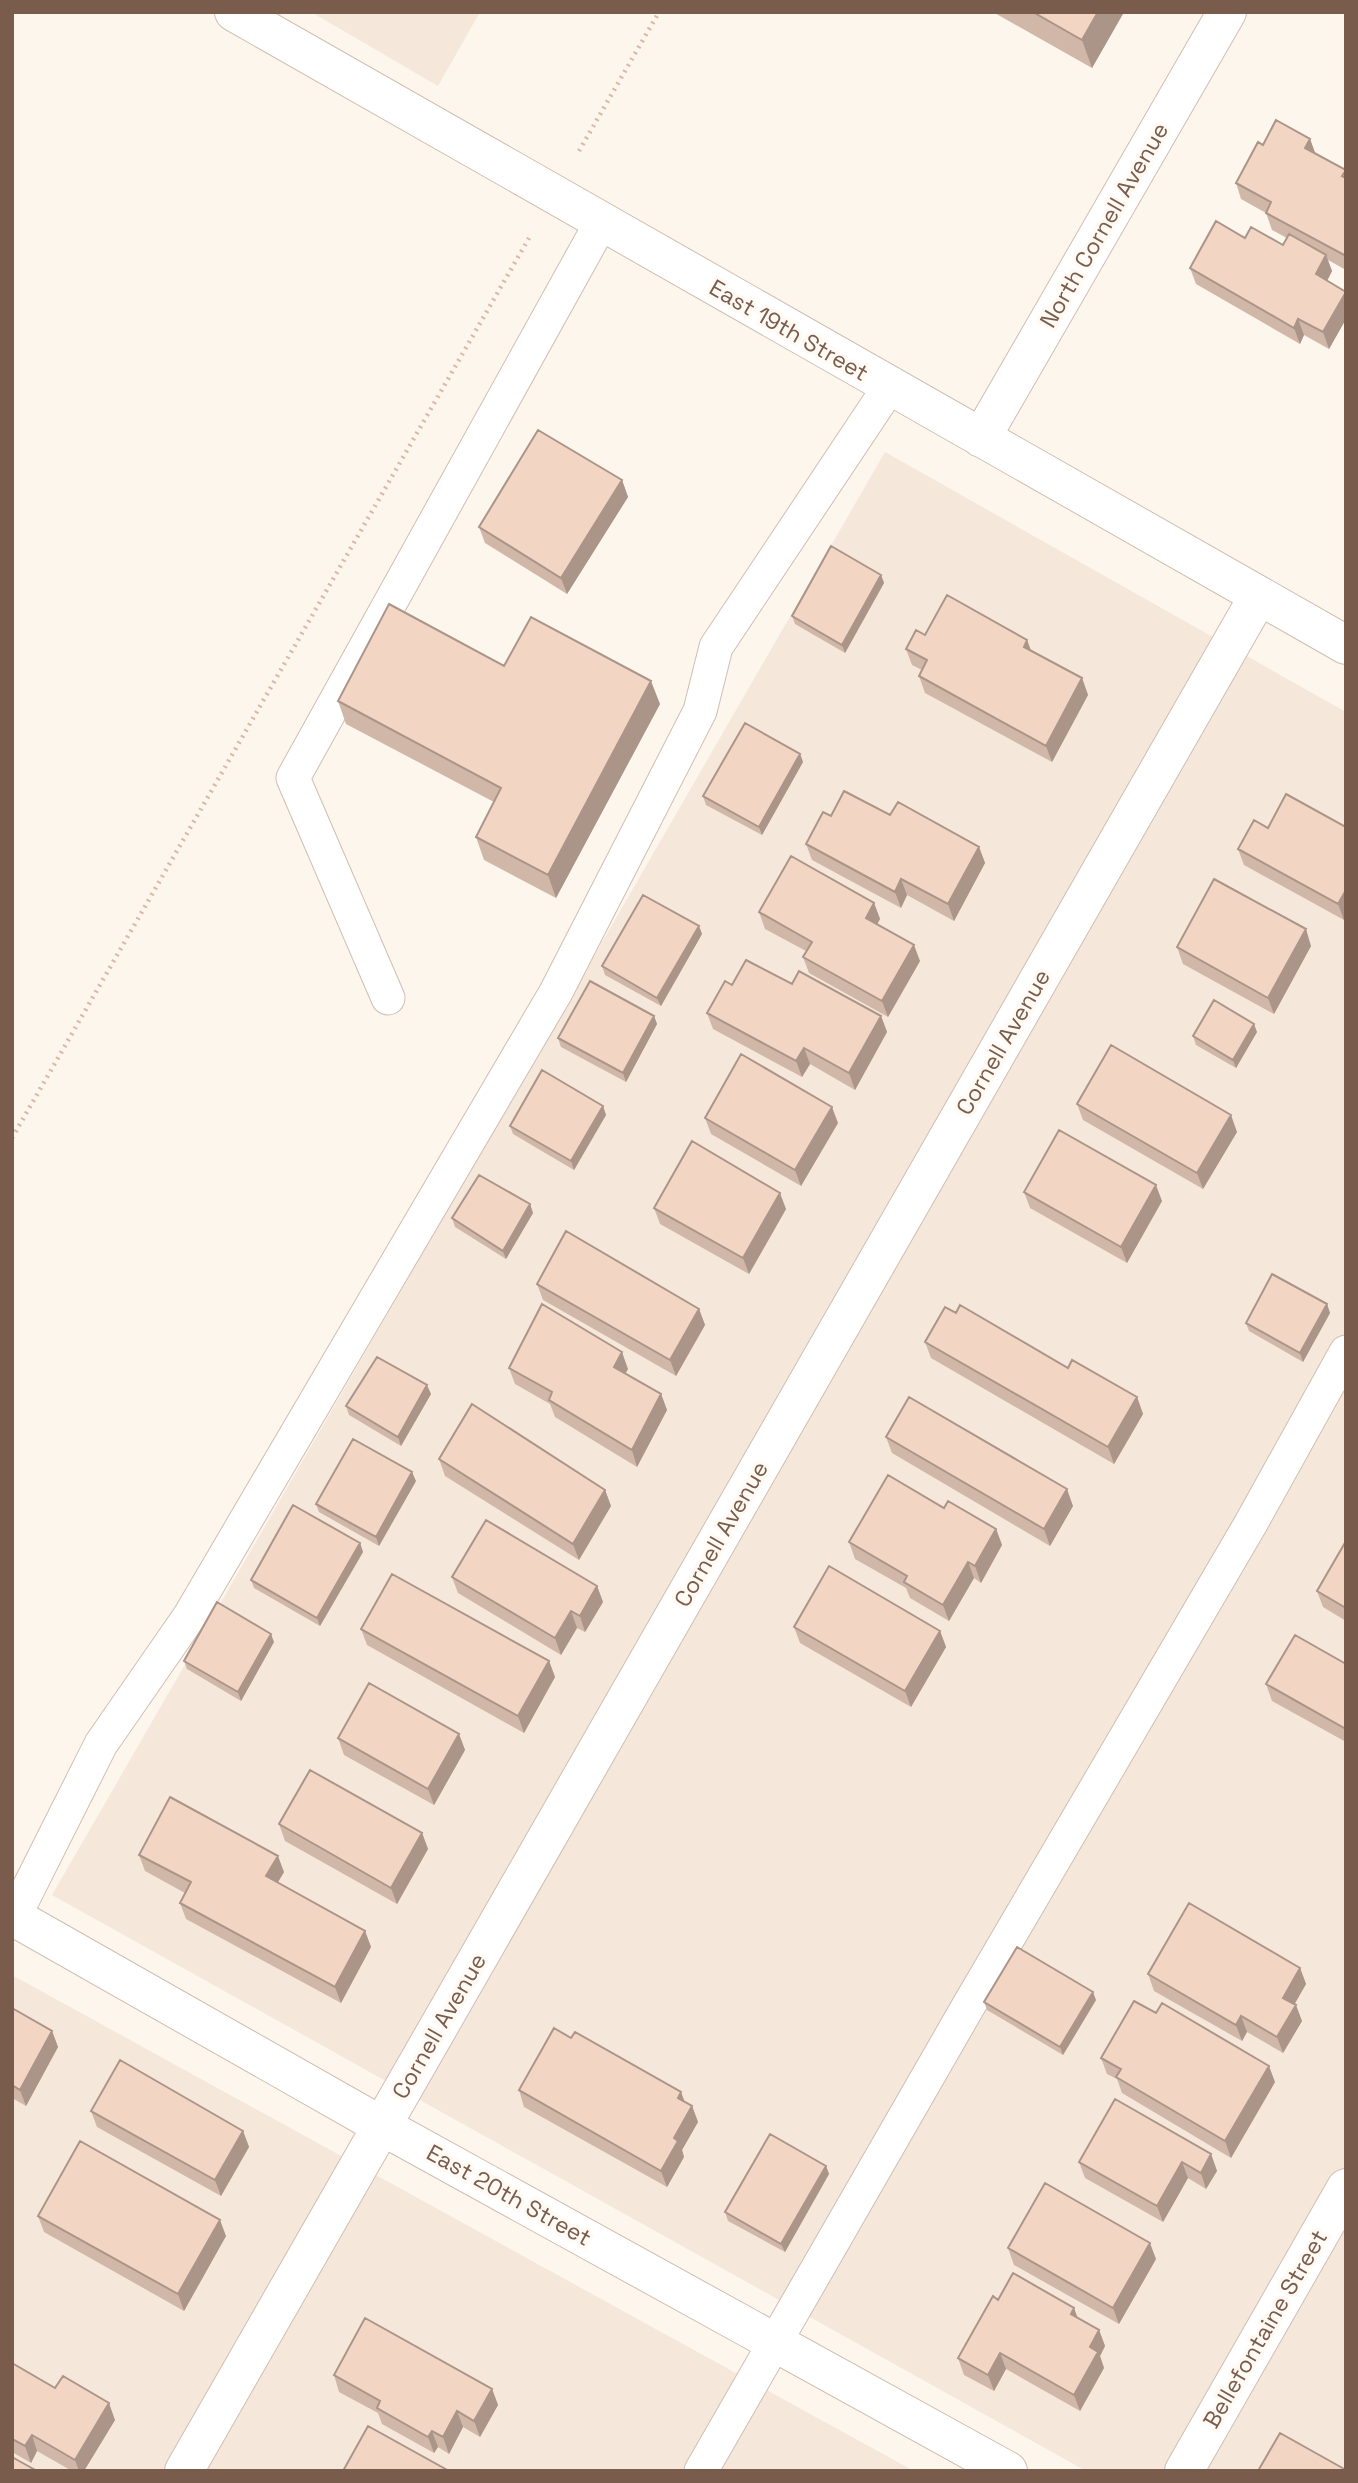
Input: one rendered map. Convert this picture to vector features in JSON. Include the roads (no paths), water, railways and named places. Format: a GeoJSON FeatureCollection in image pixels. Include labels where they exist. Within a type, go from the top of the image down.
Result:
{"type":"FeatureCollection","features":[{"type":"Feature","properties":{"kind":"street","name":"North Cornell Avenue"},"geometry":{"type":"LineString","coordinates":[[981,438],[1227,12]]}},
{"type":"Feature","properties":{"kind":"street","name":"East 19th Street"},"geometry":{"type":"LineString","coordinates":[[236,13],[1258,597],[1344,641]]}},
{"type":"Feature","properties":{"kind":"street","name":"Cornell Avenue"},"geometry":{"type":"LineString","coordinates":[[184,2471],[1258,597]]}},
{"type":"Feature","properties":{"kind":"street","name":"East 20th Street"},"geometry":{"type":"LineString","coordinates":[[13,1918],[382,2126],[1008,2471]]}},
{"type":"Feature","properties":{"kind":"street","name":"Bellefontaine Street"},"geometry":{"type":"LineString","coordinates":[[1184,2471],[1346,2188]]}},
{"type":"Feature","properties":{"kind":"lane"},"geometry":{"type":"LineString","coordinates":[[388,998],[293,778],[601,223]]}},
{"type":"Feature","properties":{"kind":"lane"},"geometry":{"type":"LineString","coordinates":[[13,1918],[101,1744],[188,1617],[556,992],[701,711],[716,647],[890,386]]}},
{"type":"Feature","properties":{"kind":"lane"},"geometry":{"type":"LineString","coordinates":[[701,2471],[1250,1525],[1346,1352]]}}]}
